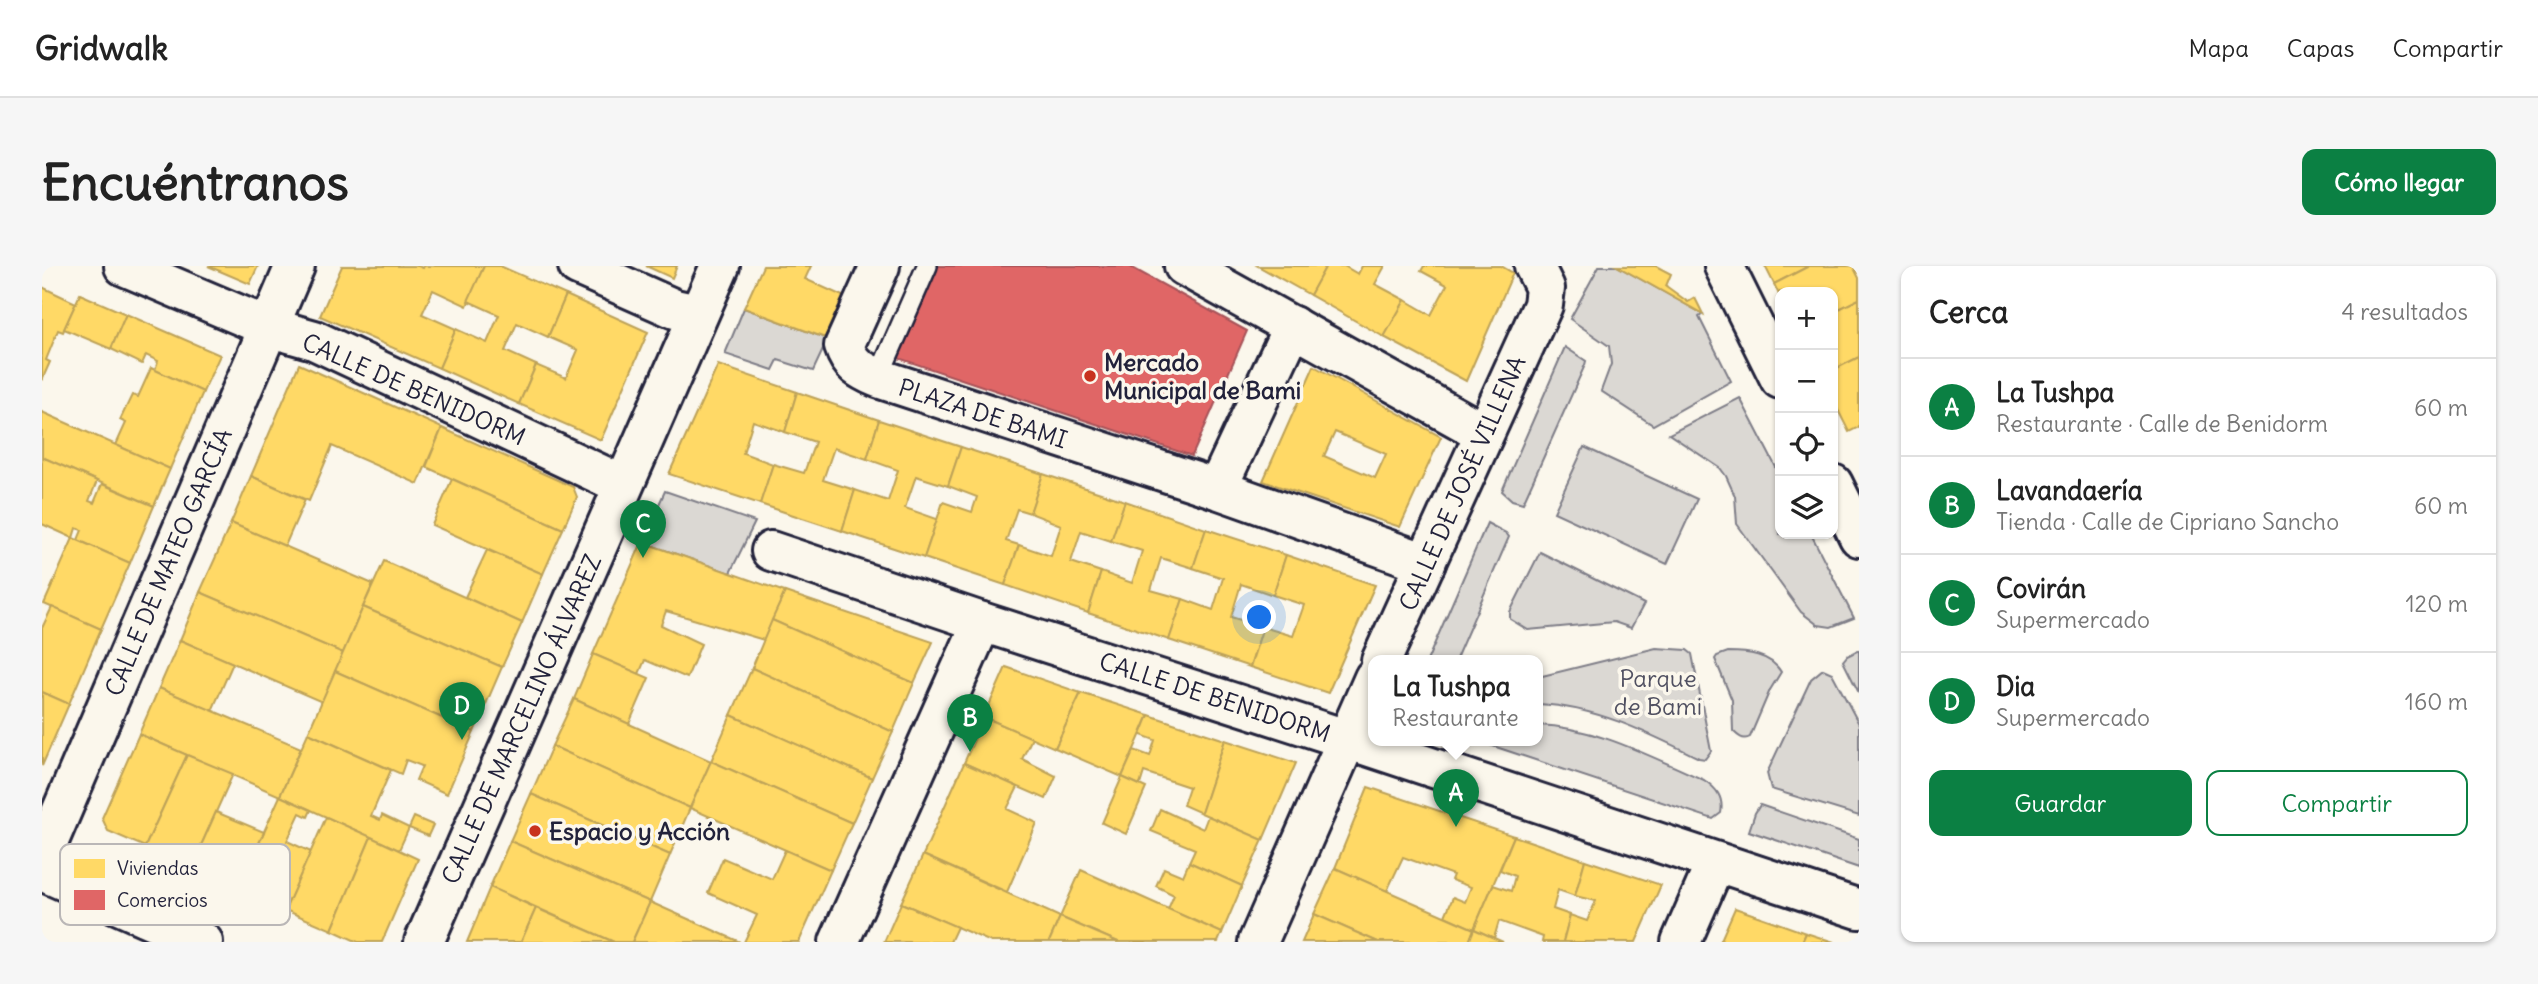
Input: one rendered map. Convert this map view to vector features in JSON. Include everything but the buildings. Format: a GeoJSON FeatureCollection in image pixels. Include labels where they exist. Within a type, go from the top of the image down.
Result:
{"type":"FeatureCollection","features":[{"type":"Feature","properties":{"kind":"street","name":"CALLE DE BENIDORM"},"geometry":{"type":"LineString","coordinates":[[124,266],[268,327],[314,340],[623,485]]}},
{"type":"Feature","properties":{"kind":"street","name":"CALLE DE MATEO GARCÍA"},"geometry":{"type":"LineString","coordinates":[[42,857],[295,266]]}},
{"type":"Feature","properties":{"kind":"street"},"geometry":{"type":"LineString","coordinates":[[578,266],[675,309],[698,314]]}},
{"type":"Feature","properties":{"kind":"street","name":"CALLE DE MARCELINO ÁLVAREZ"},"geometry":{"type":"LineString","coordinates":[[424,942],[720,266]]}},
{"type":"Feature","properties":{"kind":"street","name":"PLAZA DE BAMI"},"geometry":{"type":"LineString","coordinates":[[880,266],[844,346],[849,360],[878,378],[1217,489],[1426,563]]}},
{"type":"Feature","properties":{"kind":"street"},"geometry":{"type":"LineString","coordinates":[[1184,266],[1484,433]]}},
{"type":"Feature","properties":{"kind":"street","name":"CALLE DE JOSÉ VILLENA"},"geometry":{"type":"LineString","coordinates":[[1384,655],[1543,305],[1545,288],[1534,266]]}},
{"type":"Feature","properties":{"kind":"street"},"geometry":{"type":"LineString","coordinates":[[1724,266],[1775,369]]}},
{"type":"Feature","properties":{"kind":"street"},"geometry":{"type":"LineString","coordinates":[[1217,489],[1293,326]]}},
{"type":"Feature","properties":{"kind":"street"},"geometry":{"type":"LineString","coordinates":[[1838,494],[1859,537]]}},
{"type":"Feature","properties":{"kind":"street","name":"CALLE DE BENIDORM"},"geometry":{"type":"LineString","coordinates":[[771,551],[1859,909]]}},
{"type":"Feature","properties":{"kind":"street"},"geometry":{"type":"LineString","coordinates":[[839,942],[982,622]]}},
{"type":"Feature","properties":{"kind":"street"},"geometry":{"type":"LineString","coordinates":[[1258,942],[1368,691]]}},
{"type":"Feature","properties":{"kind":"street"},"geometry":{"type":"LineString","coordinates":[[1681,942],[1716,862]]}},
{"type":"Feature","properties":{"kind":"street"},"geometry":{"type":"LineString","coordinates":[[42,871],[60,879]]}},
{"type":"Feature","properties":{"kind":"street"},"geometry":{"type":"LineString","coordinates":[[165,925],[204,942]]}},
{"type":"Feature","properties":{"kind":"lane"},"geometry":{"type":"LineString","coordinates":[[878,378],[928,266]]}},
{"type":"Feature","properties":{"kind":"green space"},"geometry":{"type":"Polygon","coordinates":[[[1599,266],[1617,266],[1703,314],[1699,317],[1731,381],[1653,425],[1601,391],[1611,364],[1609,346],[1570,319],[1599,266]]]}},
{"type":"Feature","properties":{"kind":"green space"},"geometry":{"type":"Polygon","coordinates":[[[744,308],[828,339],[813,371],[778,360],[773,370],[725,354],[744,308]]]}},
{"type":"Feature","properties":{"kind":"green space"},"geometry":{"type":"Polygon","coordinates":[[[1565,347],[1586,361],[1585,365],[1523,503],[1512,500],[1502,491],[1565,347]]]}},
{"type":"Feature","properties":{"kind":"green space"},"geometry":{"type":"Polygon","coordinates":[[[1740,398],[1775,465],[1775,539],[1814,539],[1854,618],[1831,627],[1818,625],[1801,612],[1737,524],[1735,496],[1726,476],[1720,468],[1669,434],[1740,398]]]}},
{"type":"Feature","properties":{"kind":"green space"},"geometry":{"type":"Polygon","coordinates":[[[1584,447],[1697,499],[1667,564],[1554,512],[1584,447]]]}},
{"type":"Feature","properties":{"kind":"green space"},"geometry":{"type":"Polygon","coordinates":[[[665,491],[755,522],[730,573],[642,542],[665,491]]]}},
{"type":"Feature","properties":{"kind":"green space"},"geometry":{"type":"Polygon","coordinates":[[[1487,523],[1506,533],[1509,537],[1458,655],[1430,655],[1487,523]]]}},
{"type":"Feature","properties":{"kind":"green space"},"geometry":{"type":"Polygon","coordinates":[[[1540,552],[1644,604],[1631,628],[1614,622],[1528,630],[1510,619],[1510,612],[1540,552]]]}},
{"type":"Feature","properties":{"kind":"green space","name":"Parque de Bami"},"geometry":{"type":"Polygon","coordinates":[[[1656,648],[1687,650],[1692,654],[1711,751],[1705,759],[1699,758],[1622,723],[1581,710],[1543,704],[1543,676],[1656,648]]]}},
{"type":"Feature","properties":{"kind":"green space"},"geometry":{"type":"Polygon","coordinates":[[[1859,650],[1859,693],[1843,661],[1859,650]]]}},
{"type":"Feature","properties":{"kind":"green space"},"geometry":{"type":"Polygon","coordinates":[[[1728,652],[1764,658],[1771,661],[1781,672],[1770,690],[1750,737],[1747,738],[1733,731],[1732,700],[1715,659],[1728,652]]]}},
{"type":"Feature","properties":{"kind":"green space"},"geometry":{"type":"Polygon","coordinates":[[[1823,669],[1832,673],[1859,724],[1859,816],[1771,789],[1767,773],[1811,679],[1823,669]]]}},
{"type":"Feature","properties":{"kind":"green space"},"geometry":{"type":"Polygon","coordinates":[[[1543,725],[1602,737],[1704,780],[1712,786],[1721,802],[1721,813],[1713,819],[1493,746],[1543,746],[1543,725]]]}},
{"type":"Feature","properties":{"kind":"green space"},"geometry":{"type":"Polygon","coordinates":[[[1760,805],[1859,839],[1859,868],[1749,831],[1760,805]]]}},
{"type":"Feature","properties":{"kind":"place","name":"Mercado Municipal de Bami"},"geometry":{"type":"Point","coordinates":[1090,376]}},
{"type":"Feature","properties":{"kind":"place","name":"Covirán"},"geometry":{"type":"Point","coordinates":[643,558]}},
{"type":"Feature","properties":{"kind":"place","name":"Dia"},"geometry":{"type":"Point","coordinates":[462,740]}},
{"type":"Feature","properties":{"kind":"place","name":"Lavandaería"},"geometry":{"type":"Point","coordinates":[970,752]}},
{"type":"Feature","properties":{"kind":"place","name":"La Tushpa"},"geometry":{"type":"Point","coordinates":[1456,827]}},
{"type":"Feature","properties":{"kind":"place","name":"Espacio y Acción"},"geometry":{"type":"Point","coordinates":[535,831]}}]}
